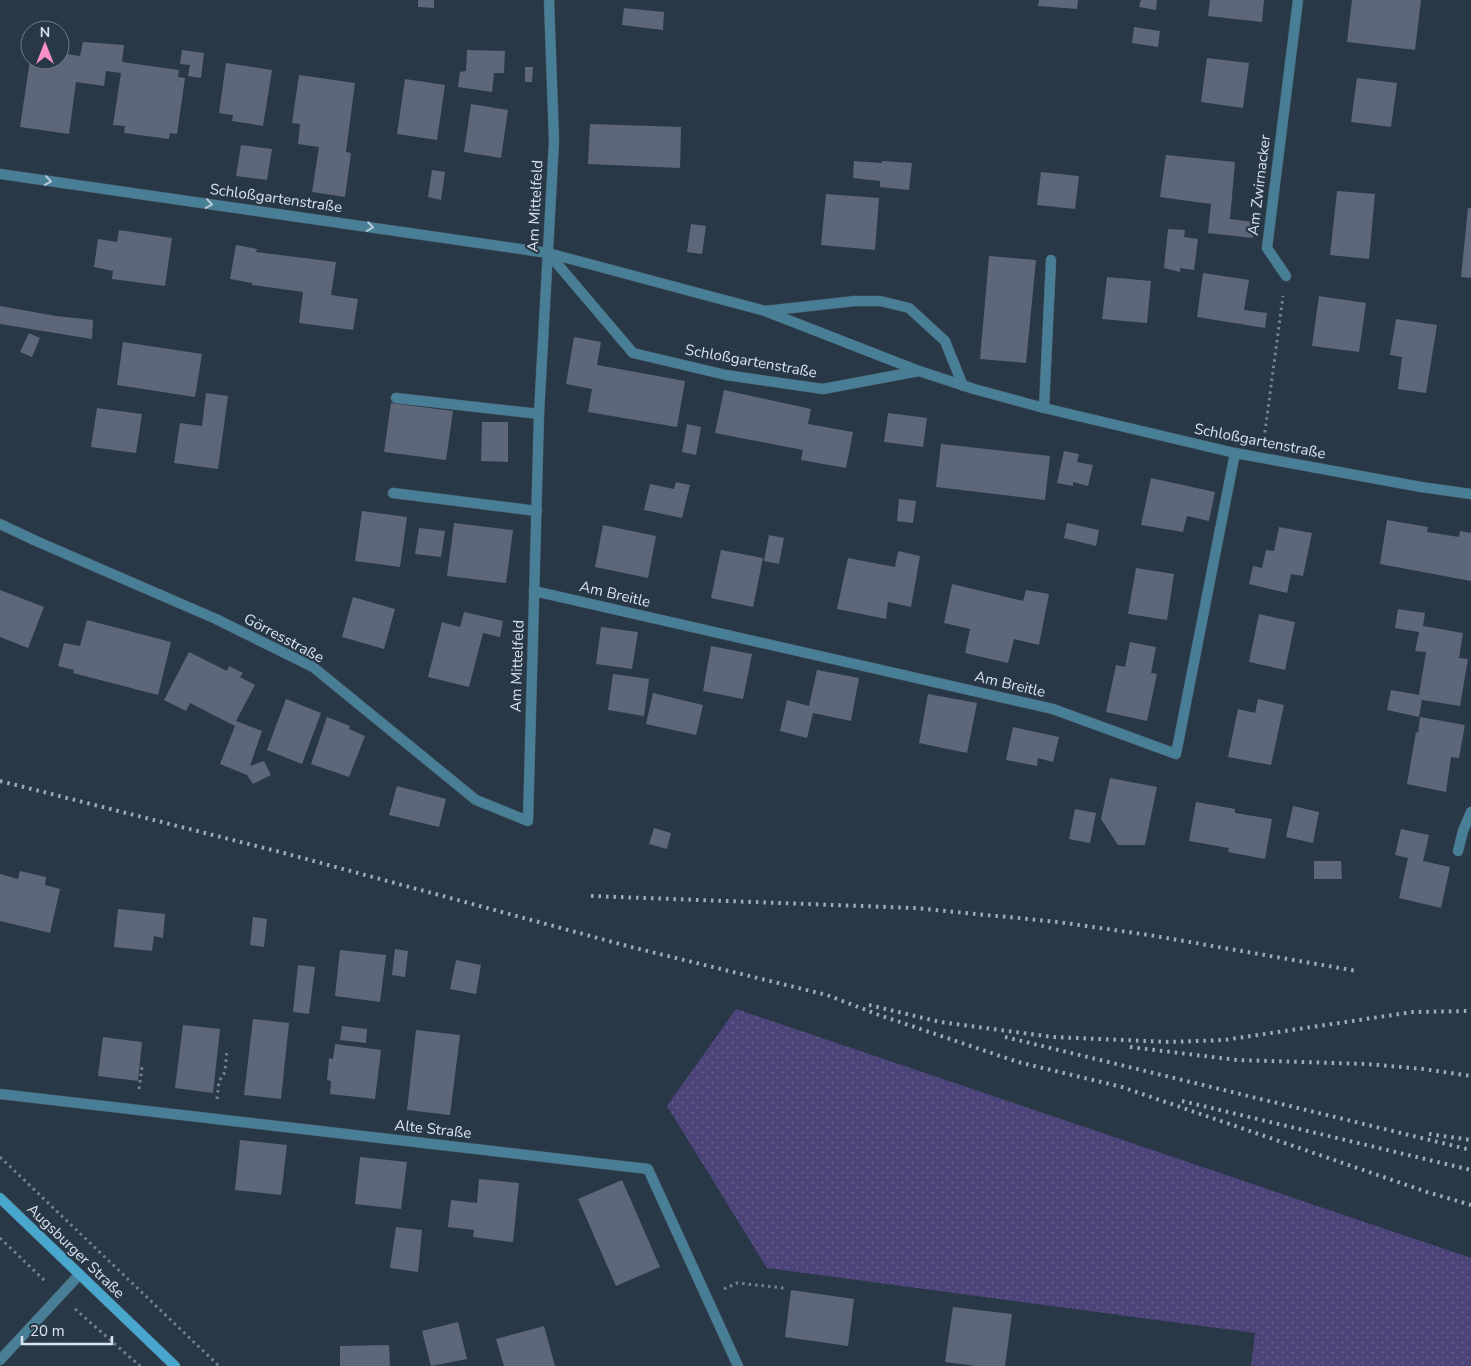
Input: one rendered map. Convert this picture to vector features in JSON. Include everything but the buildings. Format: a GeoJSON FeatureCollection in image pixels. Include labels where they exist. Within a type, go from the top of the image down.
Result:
{"type":"FeatureCollection","features":[{"type":"Feature","properties":{"kind":"street","name":"Am Mittelfeld"},"geometry":{"type":"LineString","coordinates":[[528,822],[539,414],[554,141],[549,0]]}},
{"type":"Feature","properties":{"kind":"street","name":"Am Zwirnacker"},"geometry":{"type":"LineString","coordinates":[[1286,276],[1267,248],[1298,0]]}},
{"type":"Feature","properties":{"kind":"street","name":"Schloßgartenstraße"},"geometry":{"type":"LineString","coordinates":[[0,174],[548,253],[765,311],[855,301],[880,301],[909,308],[945,341],[963,386]]}},
{"type":"Feature","properties":{"kind":"street","name":"Schloßgartenstraße"},"geometry":{"type":"LineString","coordinates":[[548,253],[633,353],[726,375],[823,388],[919,371],[963,386],[1044,408],[1236,453],[1421,487],[1471,494]]}},
{"type":"Feature","properties":{"kind":"street"},"geometry":{"type":"LineString","coordinates":[[1044,408],[1051,260]]}},
{"type":"Feature","properties":{"kind":"street"},"geometry":{"type":"LineString","coordinates":[[765,311],[919,371]]}},
{"type":"Feature","properties":{"kind":"street"},"geometry":{"type":"LineString","coordinates":[[396,398],[539,414]]}},
{"type":"Feature","properties":{"kind":"street","name":"Am Breitle"},"geometry":{"type":"LineString","coordinates":[[534,591],[1052,709],[1176,754],[1236,453]]}},
{"type":"Feature","properties":{"kind":"street"},"geometry":{"type":"LineString","coordinates":[[393,492],[537,511]]}},
{"type":"Feature","properties":{"kind":"street","name":"Görresstraße"},"geometry":{"type":"LineString","coordinates":[[0,524],[216,619],[312,667],[476,800],[528,822]]}},
{"type":"Feature","properties":{"kind":"street"},"geometry":{"type":"LineString","coordinates":[[1458,851],[1463,830],[1471,812]]}},
{"type":"Feature","properties":{"kind":"street","name":"Alte Straße"},"geometry":{"type":"LineString","coordinates":[[0,1094],[648,1169],[738,1366]]}},
{"type":"Feature","properties":{"kind":"street","name":"Augsburger Straße"},"geometry":{"type":"LineString","coordinates":[[0,1198],[175,1366]]}},
{"type":"Feature","properties":{"kind":"street"},"geometry":{"type":"LineString","coordinates":[[0,1360],[79,1274]]}},
{"type":"Feature","properties":{"kind":"path"},"geometry":{"type":"LineString","coordinates":[[1261,458],[1286,276]]}},
{"type":"Feature","properties":{"kind":"path"},"geometry":{"type":"LineString","coordinates":[[214,1119],[219,1081],[225,1072],[227,1049]]}},
{"type":"Feature","properties":{"kind":"path"},"geometry":{"type":"LineString","coordinates":[[0,1157],[219,1366]]}},
{"type":"Feature","properties":{"kind":"path"},"geometry":{"type":"LineString","coordinates":[[0,1238],[60,1295],[140,1366]]}},
{"type":"Feature","properties":{"kind":"path"},"geometry":{"type":"LineString","coordinates":[[707,1297],[737,1283],[784,1288]]}},
{"type":"Feature","properties":{"kind":"shaded area"},"geometry":{"type":"Polygon","coordinates":[[[736,1009],[1471,1258],[1471,1366],[1251,1366],[1255,1333],[767,1268],[667,1106],[736,1009]]]}},
{"type":"Feature","properties":{"kind":"railway"},"geometry":{"type":"LineString","coordinates":[[0,781],[284,853],[631,947],[827,995],[879,1015],[1018,1062],[1122,1087],[1427,1192],[1471,1205]]}},
{"type":"Feature","properties":{"kind":"railway"},"geometry":{"type":"LineString","coordinates":[[591,896],[915,908],[1058,922],[1149,935],[1357,971]]}},
{"type":"Feature","properties":{"kind":"railway"},"geometry":{"type":"LineString","coordinates":[[869,1005],[940,1022],[1053,1037],[1169,1042],[1224,1040],[1413,1012],[1471,1011]]}},
{"type":"Feature","properties":{"kind":"railway"},"geometry":{"type":"LineString","coordinates":[[1005,1037],[1471,1150]]}},
{"type":"Feature","properties":{"kind":"railway"},"geometry":{"type":"LineString","coordinates":[[1130,1047],[1237,1060],[1367,1064],[1471,1076]]}},
{"type":"Feature","properties":{"kind":"railway"},"geometry":{"type":"LineString","coordinates":[[1182,1101],[1471,1170]]}},
{"type":"Feature","properties":{"kind":"railway"},"geometry":{"type":"LineString","coordinates":[[1429,1134],[1471,1140]]}}]}
